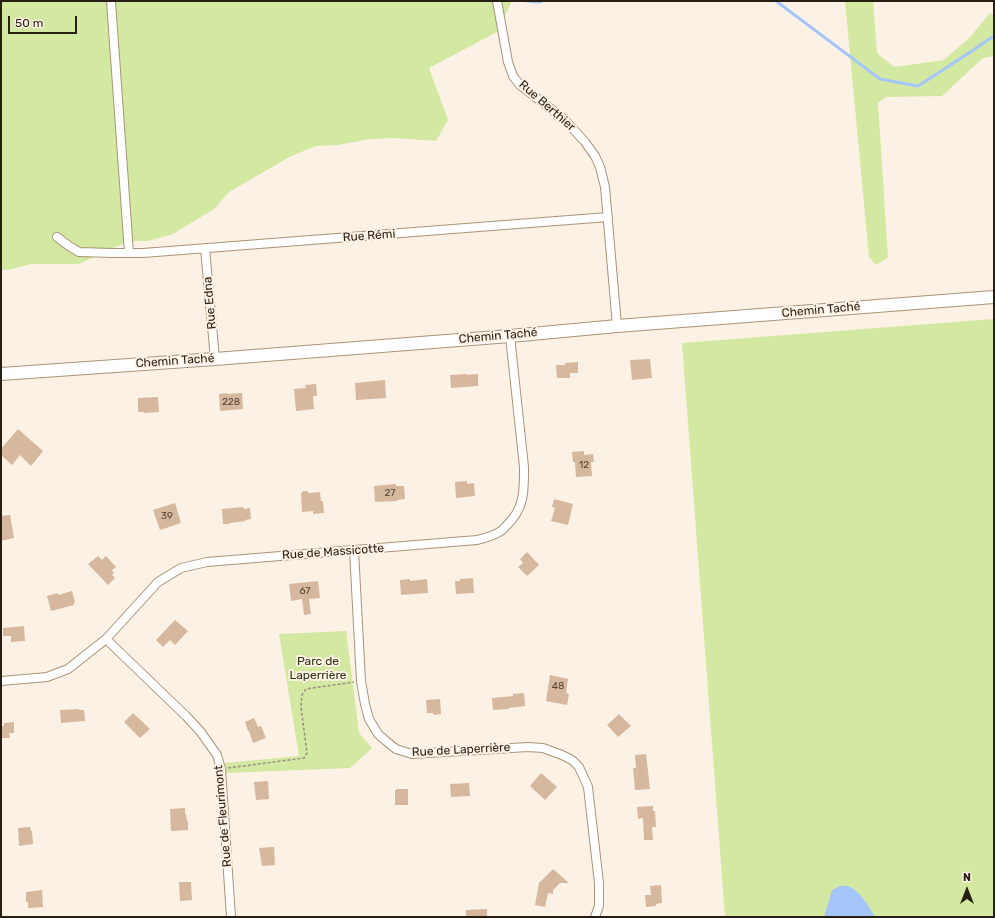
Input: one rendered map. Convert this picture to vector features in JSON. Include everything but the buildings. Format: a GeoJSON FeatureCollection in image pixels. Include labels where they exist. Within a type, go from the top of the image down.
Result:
{"type":"FeatureCollection","features":[{"type":"Feature","properties":{"kind":"street"},"geometry":{"type":"LineString","coordinates":[[111,1],[129,253]]}},
{"type":"Feature","properties":{"kind":"street","name":"Rue Berthier"},"geometry":{"type":"LineString","coordinates":[[497,1],[508,62],[513,76],[520,85],[564,119],[586,142],[600,167],[605,187],[617,326]]}},
{"type":"Feature","properties":{"kind":"street","name":"Rue Rémi"},"geometry":{"type":"LineString","coordinates":[[56,237],[79,252],[129,253],[608,217]]}},
{"type":"Feature","properties":{"kind":"street","name":"Rue Edna"},"geometry":{"type":"LineString","coordinates":[[205,248],[215,359]]}},
{"type":"Feature","properties":{"kind":"street","name":"Chemin Taché"},"geometry":{"type":"LineString","coordinates":[[1,374],[215,359],[994,297]]}},
{"type":"Feature","properties":{"kind":"street","name":"Rue de Massicotte"},"geometry":{"type":"LineString","coordinates":[[1,681],[47,677],[68,669],[106,639],[158,582],[181,568],[207,562],[477,540],[489,537],[500,531],[514,518],[521,505],[524,486],[524,467],[510,336]]}},
{"type":"Feature","properties":{"kind":"street","name":"Rue de Laperrière"},"geometry":{"type":"LineString","coordinates":[[354,550],[361,681],[369,719],[378,734],[396,750],[412,754],[528,747],[543,748],[562,754],[572,760],[579,767],[588,787],[599,884],[599,906],[595,917]]}},
{"type":"Feature","properties":{"kind":"street","name":"Rue de Fleurimont"},"geometry":{"type":"LineString","coordinates":[[106,639],[186,716],[217,755],[221,769],[231,917]]}},
{"type":"Feature","properties":{"kind":"path"},"geometry":{"type":"LineString","coordinates":[[221,769],[304,758],[307,753],[301,707],[302,695],[306,689],[361,681]]}},
{"type":"Feature","properties":{"kind":"green space"},"geometry":{"type":"Polygon","coordinates":[[[1,1],[512,1],[497,32],[429,68],[448,120],[436,141],[397,138],[370,139],[338,145],[316,146],[291,156],[229,192],[214,209],[173,234],[148,241],[129,241],[79,264],[31,264],[8,270],[1,270],[1,1]]]}},
{"type":"Feature","properties":{"kind":"green space"},"geometry":{"type":"Polygon","coordinates":[[[845,1],[873,1],[877,53],[894,67],[944,60],[970,37],[990,13],[994,15],[994,56],[983,58],[942,96],[886,97],[878,103],[888,258],[876,265],[869,257],[845,1]]]}},
{"type":"Feature","properties":{"kind":"green space"},"geometry":{"type":"Polygon","coordinates":[[[994,319],[994,917],[725,917],[682,343],[994,319]]]}},
{"type":"Feature","properties":{"kind":"green space","name":"Parc de Laperrière"},"geometry":{"type":"Polygon","coordinates":[[[346,631],[359,733],[372,748],[350,768],[226,773],[225,763],[299,756],[279,634],[346,631]]]}},
{"type":"Feature","properties":{"kind":"water"},"geometry":{"type":"Polygon","coordinates":[[[840,886],[849,886],[854,889],[864,900],[875,917],[824,917],[832,890],[840,886]]]}},
{"type":"Feature","properties":{"kind":"waterway"},"geometry":{"type":"LineString","coordinates":[[527,1],[542,1]]}},
{"type":"Feature","properties":{"kind":"waterway"},"geometry":{"type":"LineString","coordinates":[[776,1],[880,79],[918,86],[994,37]]}}]}
